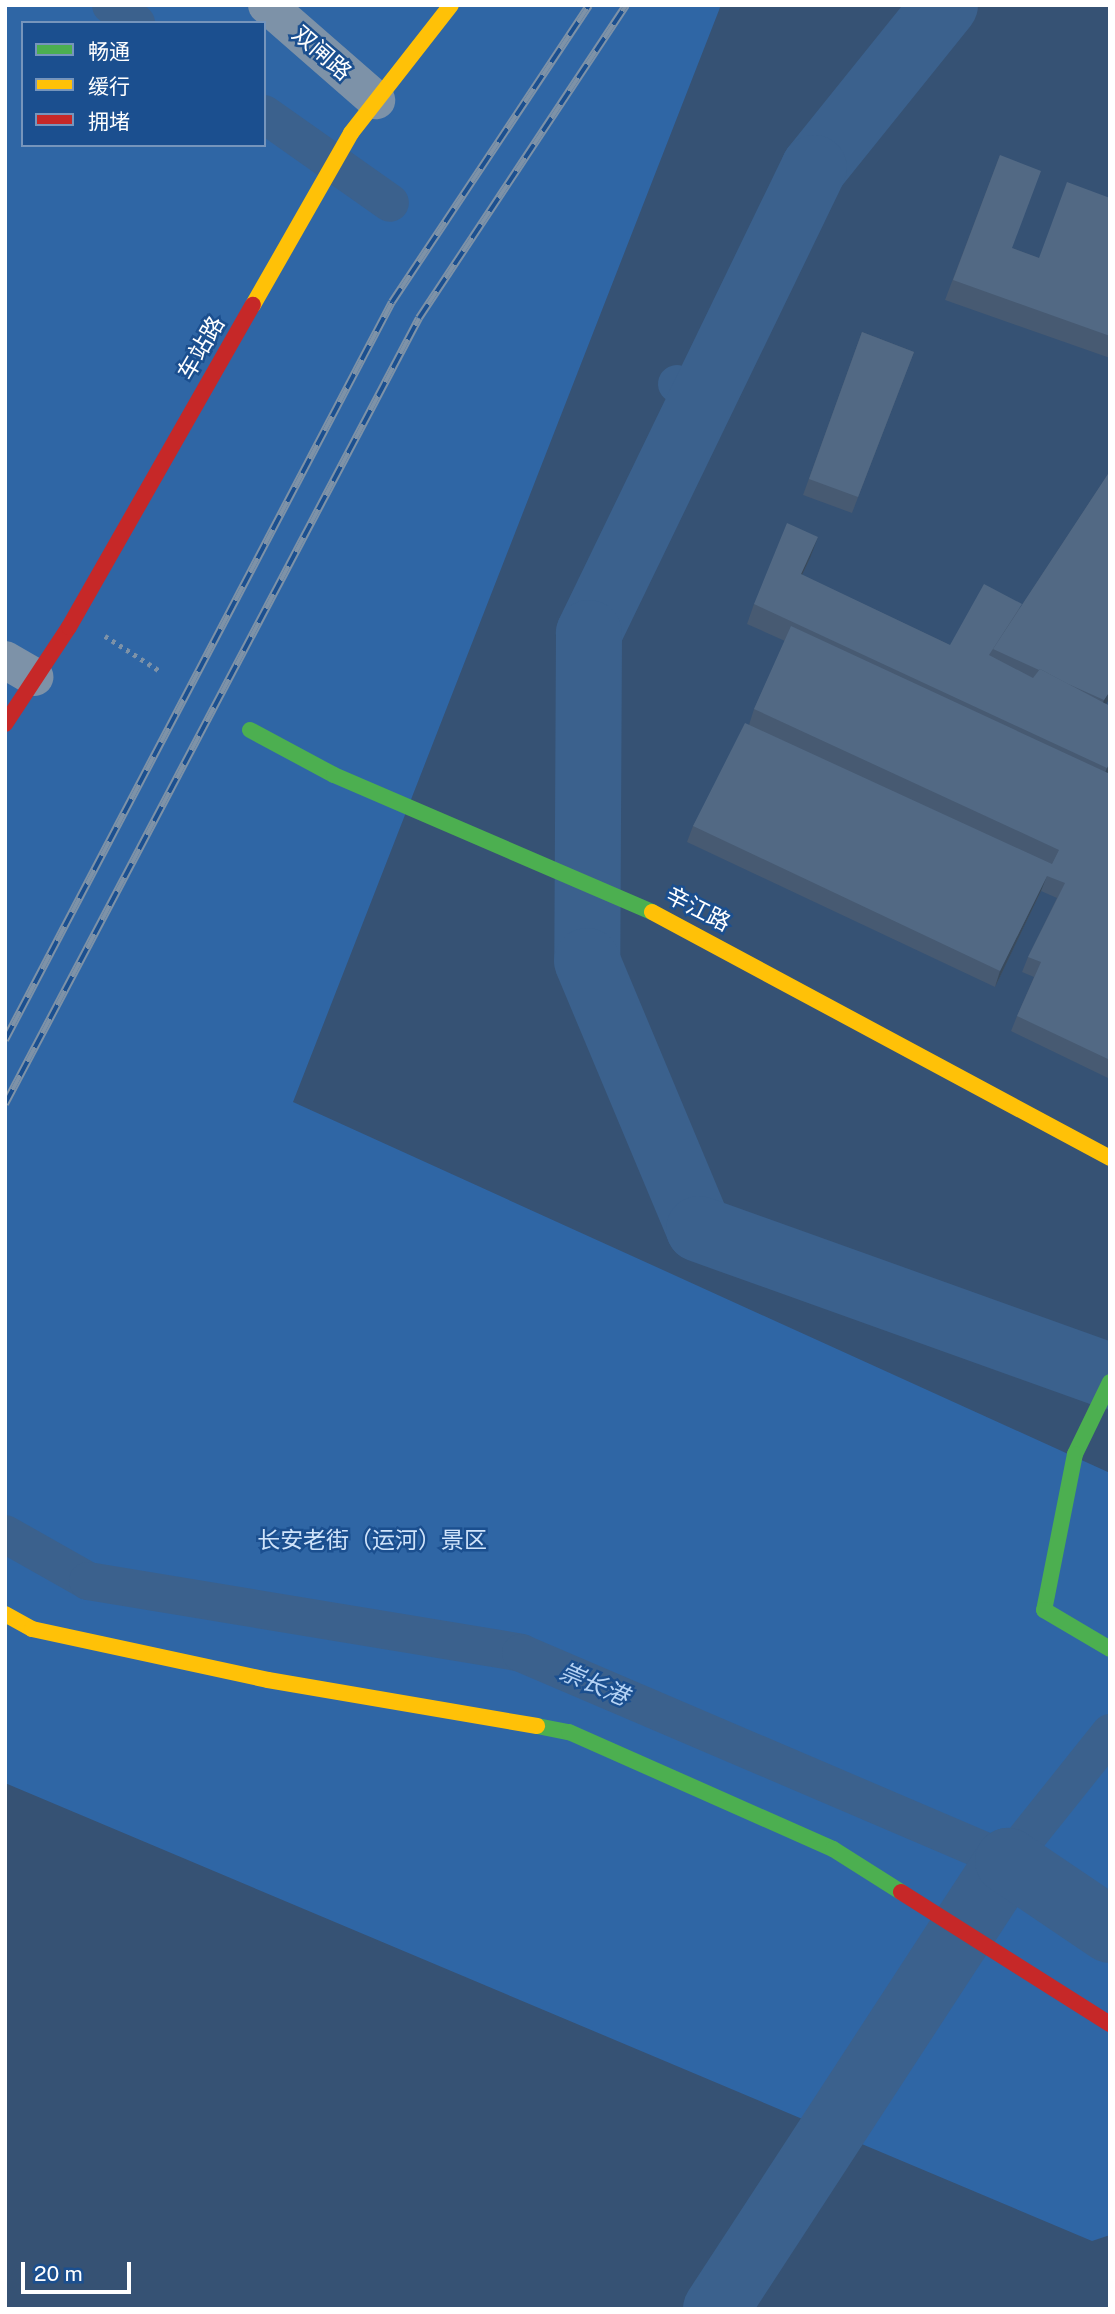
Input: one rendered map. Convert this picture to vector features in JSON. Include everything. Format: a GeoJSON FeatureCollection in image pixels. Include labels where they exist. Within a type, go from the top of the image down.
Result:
{"type":"FeatureCollection","features":[{"type":"Feature","properties":{"kind":"street","name":"双闸路"},"geometry":{"type":"LineString","coordinates":[[267,5],[376,100]]}},
{"type":"Feature","properties":{"kind":"street","name":"车站路"},"geometry":{"type":"LineString","coordinates":[[5,724],[20,668],[73,615],[351,133],[451,5]]}},
{"type":"Feature","properties":{"kind":"street","name":"辛江路"},"geometry":{"type":"LineString","coordinates":[[250,730],[334,775],[498,841],[684,926],[1110,1158]]}},
{"type":"Feature","properties":{"kind":"street"},"geometry":{"type":"LineString","coordinates":[[1110,1382],[1075,1454],[1044,1610],[1110,1649]]}},
{"type":"Feature","properties":{"kind":"street"},"geometry":{"type":"LineString","coordinates":[[5,1614],[32,1629],[268,1680],[569,1732],[833,1849],[1110,2024]]}},
{"type":"Feature","properties":{"kind":"path"},"geometry":{"type":"LineString","coordinates":[[73,615],[160,671]]}},
{"type":"Feature","properties":{"kind":"green space","name":"长安老街（运河）景区"},"geometry":{"type":"Polygon","coordinates":[[[5,5],[721,5],[293,1102],[1110,1473],[1110,2235],[1092,2241],[5,1783],[5,5]]]}},
{"type":"Feature","properties":{"kind":"building"},"geometry":{"type":"Polygon","coordinates":[[[1000,155],[1041,171],[1012,248],[1039,258],[1067,182],[1110,198],[1110,336],[953,280],[1000,155]]]}},
{"type":"Feature","properties":{"kind":"building"},"geometry":{"type":"Polygon","coordinates":[[[862,332],[914,352],[858,497],[809,479],[862,332]]]}},
{"type":"Feature","properties":{"kind":"building"},"geometry":{"type":"Polygon","coordinates":[[[1110,471],[1110,691],[1104,700],[993,649],[1110,471]]]}},
{"type":"Feature","properties":{"kind":"building"},"geometry":{"type":"Polygon","coordinates":[[[787,523],[818,537],[801,574],[950,645],[984,584],[1022,604],[989,655],[1033,678],[1040,669],[1110,706],[1110,762],[1107,768],[754,604],[787,523]]]}},
{"type":"Feature","properties":{"kind":"building"},"geometry":{"type":"Polygon","coordinates":[[[791,626],[1110,774],[1110,1060],[1017,1016],[1041,962],[1028,957],[1065,883],[1047,876],[1000,971],[693,826],[745,723],[1052,864],[1059,850],[754,709],[791,626]]]}},
{"type":"Feature","properties":{"kind":"waterway"},"geometry":{"type":"LineString","coordinates":[[111,5],[133,21]]}},
{"type":"Feature","properties":{"kind":"waterway"},"geometry":{"type":"LineString","coordinates":[[945,5],[814,168],[589,633],[587,961],[699,1229],[1110,1376]]}},
{"type":"Feature","properties":{"kind":"waterway"},"geometry":{"type":"LineString","coordinates":[[266,115],[390,203]]}},
{"type":"Feature","properties":{"kind":"waterway"},"geometry":{"type":"LineString","coordinates":[[677,384],[703,399]]}},
{"type":"Feature","properties":{"kind":"waterway","name":"崇长港"},"geometry":{"type":"LineString","coordinates":[[5,1534],[88,1581],[521,1653],[1008,1861],[1110,1733]]}},
{"type":"Feature","properties":{"kind":"waterway"},"geometry":{"type":"LineString","coordinates":[[716,2309],[1008,1861],[1110,1930]]}},
{"type":"Feature","properties":{"kind":"railway"},"geometry":{"type":"LineString","coordinates":[[5,1040],[392,302],[589,5]]}},
{"type":"Feature","properties":{"kind":"railway"},"geometry":{"type":"LineString","coordinates":[[5,1104],[419,318],[626,5]]}},
{"type":"Feature","properties":{"kind":"traffic: fast"},"geometry":{"type":"LineString","coordinates":[[250,730],[334,775],[652,912]]}},
{"type":"Feature","properties":{"kind":"traffic: fast"},"geometry":{"type":"LineString","coordinates":[[1110,1382],[1075,1454],[1044,1610],[1110,1649]]}},
{"type":"Feature","properties":{"kind":"traffic: fast"},"geometry":{"type":"LineString","coordinates":[[537,1726],[569,1732],[833,1849],[901,1892]]}},
{"type":"Feature","properties":{"kind":"traffic: slow"},"geometry":{"type":"LineString","coordinates":[[253,305],[351,133],[451,5]]}},
{"type":"Feature","properties":{"kind":"traffic: slow"},"geometry":{"type":"LineString","coordinates":[[652,912],[1110,1158]]}},
{"type":"Feature","properties":{"kind":"traffic: slow"},"geometry":{"type":"LineString","coordinates":[[5,1614],[32,1629],[268,1680],[537,1726]]}},
{"type":"Feature","properties":{"kind":"traffic: jam"},"geometry":{"type":"LineString","coordinates":[[5,724],[69,627],[253,305]]}},
{"type":"Feature","properties":{"kind":"traffic: jam"},"geometry":{"type":"LineString","coordinates":[[901,1892],[1110,2024]]}}]}
